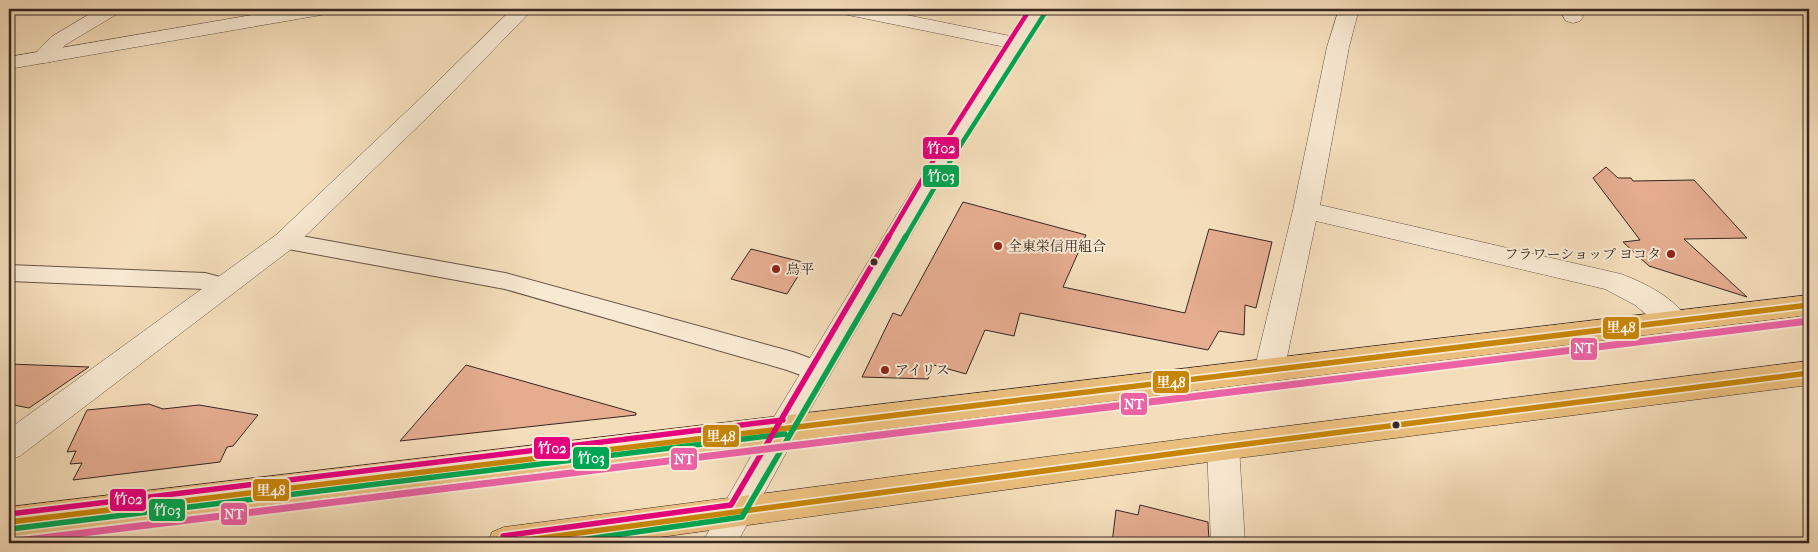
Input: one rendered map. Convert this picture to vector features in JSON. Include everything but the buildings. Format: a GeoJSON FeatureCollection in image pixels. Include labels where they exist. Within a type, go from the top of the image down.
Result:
{"type":"FeatureCollection","features":[{"type":"Feature","properties":{"kind":"main road"},"geometry":{"type":"LineString","coordinates":[[9,522],[784,427],[1269,371],[1809,305]]}},
{"type":"Feature","properties":{"kind":"main road"},"geometry":{"type":"LineString","coordinates":[[504,543],[1223,447],[1809,373]]}},
{"type":"Feature","properties":{"kind":"street"},"geometry":{"type":"LineString","coordinates":[[43,57],[58,41],[112,9]]}},
{"type":"Feature","properties":{"kind":"street"},"geometry":{"type":"LineString","coordinates":[[9,63],[321,9]]}},
{"type":"Feature","properties":{"kind":"street"},"geometry":{"type":"LineString","coordinates":[[9,447],[285,241],[434,98],[523,9]]}},
{"type":"Feature","properties":{"kind":"street"},"geometry":{"type":"LineString","coordinates":[[848,9],[1015,43]]}},
{"type":"Feature","properties":{"kind":"street"},"geometry":{"type":"LineString","coordinates":[[719,543],[784,427],[936,171],[1015,43],[1039,9]]}},
{"type":"Feature","properties":{"kind":"street"},"geometry":{"type":"LineString","coordinates":[[1269,371],[1306,210],[1338,48],[1349,9]]}},
{"type":"Feature","properties":{"kind":"street"},"geometry":{"type":"LineString","coordinates":[[1306,210],[1611,281],[1630,288],[1653,302],[1675,322]]}},
{"type":"Feature","properties":{"kind":"street"},"geometry":{"type":"LineString","coordinates":[[1223,447],[1228,543]]}},
{"type":"Feature","properties":{"kind":"lane"},"geometry":{"type":"LineString","coordinates":[[285,241],[505,282],[783,359],[817,371]]}},
{"type":"Feature","properties":{"kind":"lane"},"geometry":{"type":"LineString","coordinates":[[9,273],[205,281],[224,286]]}},
{"type":"Feature","properties":{"kind":"transit line","name":"竹02"},"geometry":{"type":"LineString","coordinates":[[503,536],[731,505],[933,161],[1030,9]]}},
{"type":"Feature","properties":{"kind":"transit line","name":"竹03"},"geometry":{"type":"LineString","coordinates":[[559,543],[742,517],[946,168],[1045,13]]}},
{"type":"Feature","properties":{"kind":"transit line","name":"里48"},"geometry":{"type":"LineString","coordinates":[[9,522],[1809,305]]}},
{"type":"Feature","properties":{"kind":"transit line","name":"NT"},"geometry":{"type":"LineString","coordinates":[[9,542],[1809,321]]}},
{"type":"Feature","properties":{"kind":"transit line","name":"里48"},"geometry":{"type":"LineString","coordinates":[[504,543],[1223,447],[1809,373]]}},
{"type":"Feature","properties":{"kind":"transit line","name":"竹02"},"geometry":{"type":"LineString","coordinates":[[9,514],[783,420]]}},
{"type":"Feature","properties":{"kind":"transit line","name":"竹03"},"geometry":{"type":"LineString","coordinates":[[10,529],[785,434]]}},
{"type":"Feature","properties":{"kind":"place","name":"全東栄信用組合"},"geometry":{"type":"Point","coordinates":[998,246]}},
{"type":"Feature","properties":{"kind":"place","name":"フラワーショップ ヨコタ"},"geometry":{"type":"Point","coordinates":[1671,254]}},
{"type":"Feature","properties":{"kind":"place","name":"鳥平"},"geometry":{"type":"Point","coordinates":[776,269]}},
{"type":"Feature","properties":{"kind":"place","name":"アイリス"},"geometry":{"type":"Point","coordinates":[885,370]}}]}
